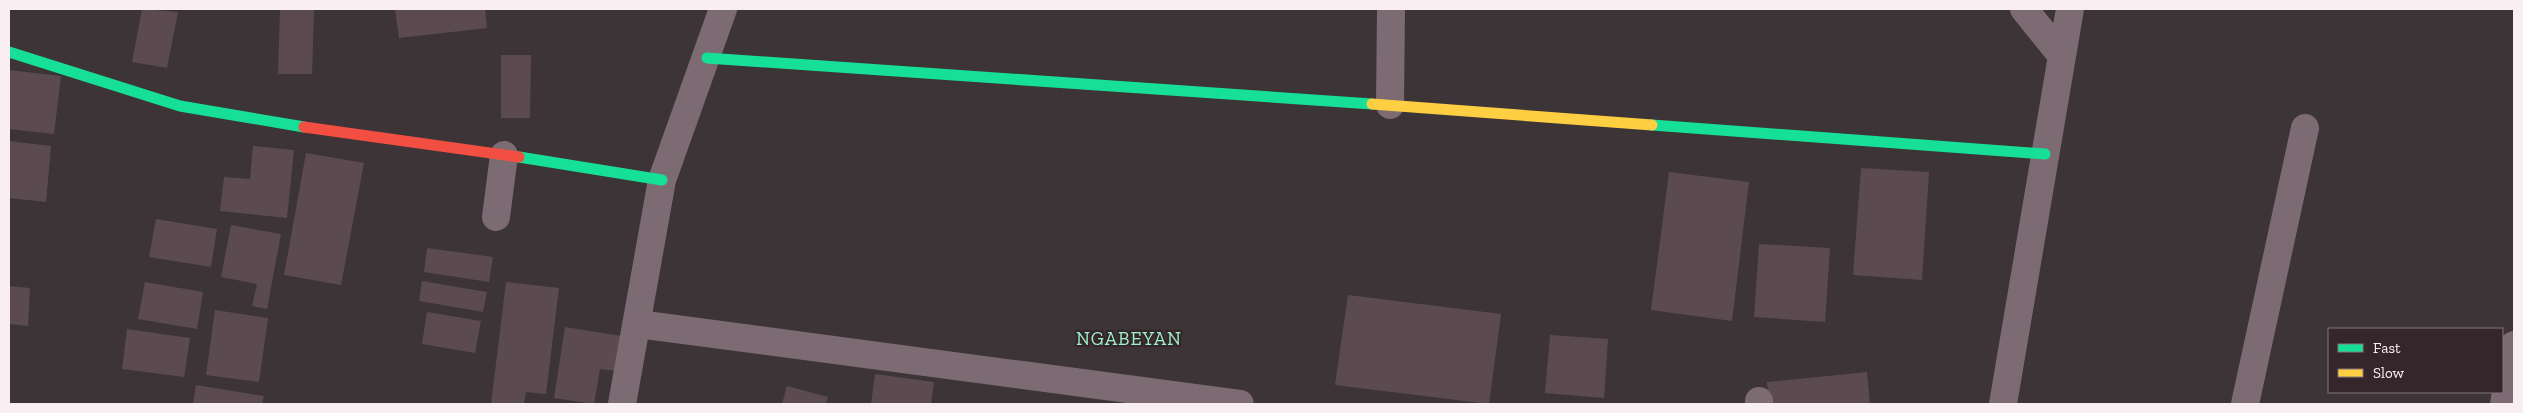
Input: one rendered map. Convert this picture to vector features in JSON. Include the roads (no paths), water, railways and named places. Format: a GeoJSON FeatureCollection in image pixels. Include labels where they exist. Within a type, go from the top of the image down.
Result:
{"type":"FeatureCollection","features":[{"type":"Feature","properties":{"kind":"street"},"geometry":{"type":"LineString","coordinates":[[622,404],[638,324],[662,180],[723,9]]}},
{"type":"Feature","properties":{"kind":"street"},"geometry":{"type":"LineString","coordinates":[[1390,105],[1391,9]]}},
{"type":"Feature","properties":{"kind":"street"},"geometry":{"type":"LineString","coordinates":[[2024,9],[2062,56]]}},
{"type":"Feature","properties":{"kind":"street"},"geometry":{"type":"LineString","coordinates":[[2003,404],[2070,9]]}},
{"type":"Feature","properties":{"kind":"street"},"geometry":{"type":"LineString","coordinates":[[9,52],[180,106],[241,118],[504,155],[662,180]]}},
{"type":"Feature","properties":{"kind":"street"},"geometry":{"type":"LineString","coordinates":[[707,58],[1390,105],[2045,154]]}},
{"type":"Feature","properties":{"kind":"street"},"geometry":{"type":"LineString","coordinates":[[2245,404],[2305,128]]}},
{"type":"Feature","properties":{"kind":"street"},"geometry":{"type":"LineString","coordinates":[[496,217],[504,155]]}},
{"type":"Feature","properties":{"kind":"street"},"geometry":{"type":"LineString","coordinates":[[638,324],[1240,404]]}},
{"type":"Feature","properties":{"kind":"street"},"geometry":{"type":"LineString","coordinates":[[2504,404],[2514,345]]}},
{"type":"Feature","properties":{"kind":"district","name":"NGABEYAN"},"geometry":{"type":"Point","coordinates":[1129,338]}}]}
